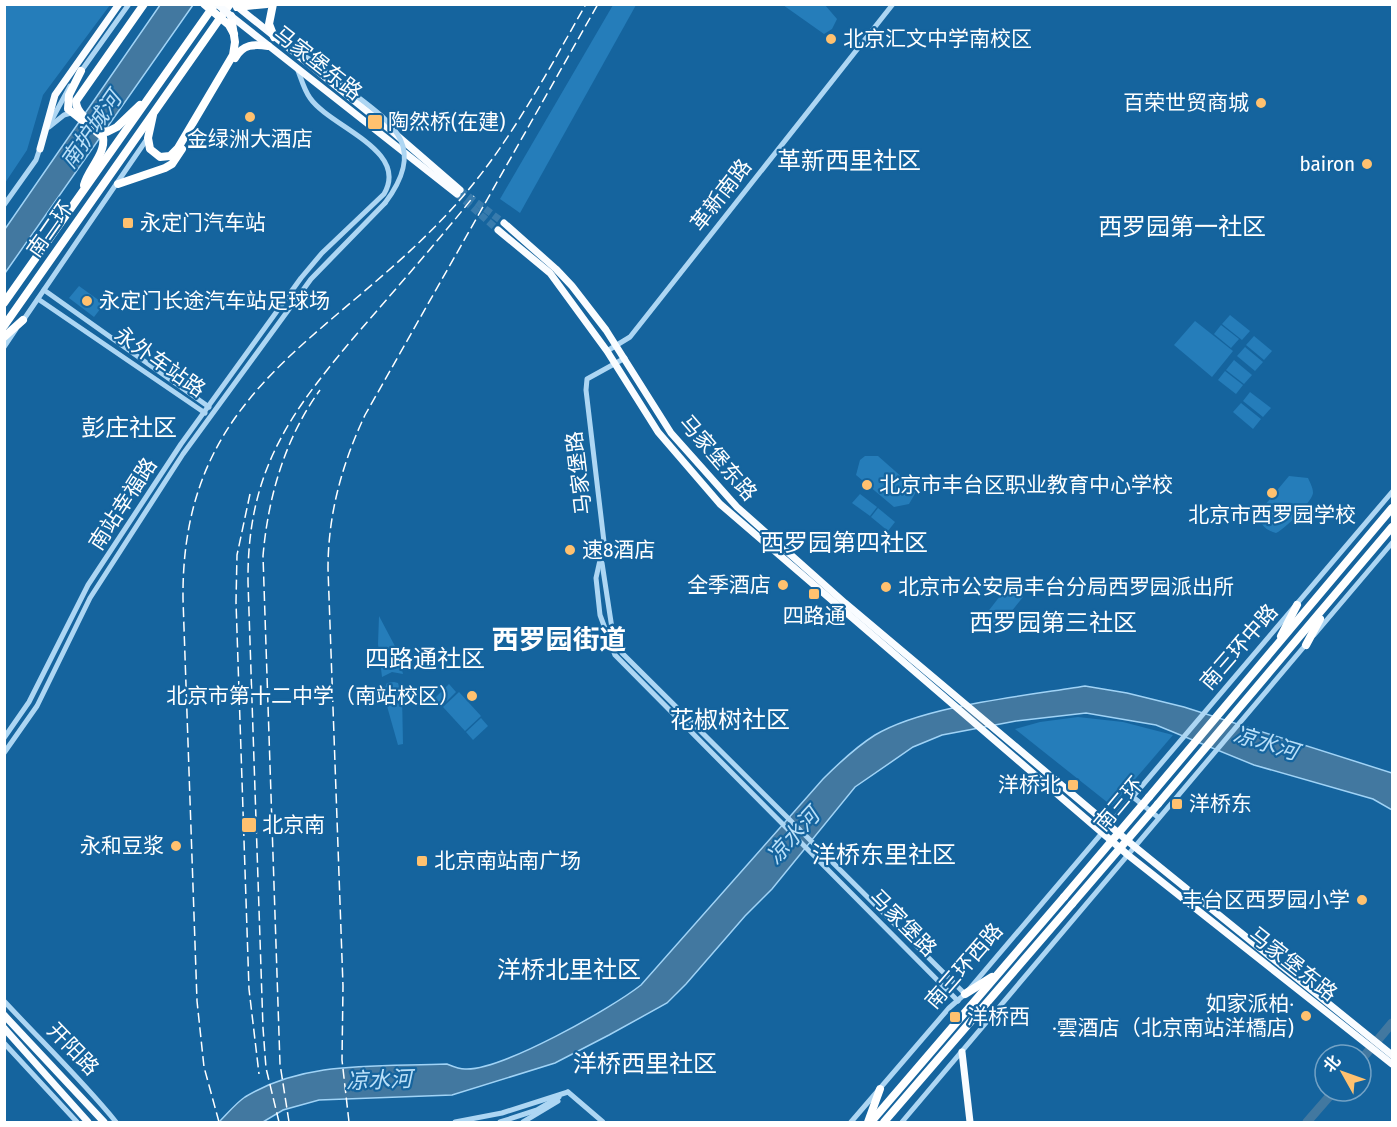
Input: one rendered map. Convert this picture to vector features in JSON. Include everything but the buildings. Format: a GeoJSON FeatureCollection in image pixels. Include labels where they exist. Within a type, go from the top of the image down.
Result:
{"type":"FeatureCollection","features":[{"type":"Feature","properties":{"kind":"highway"},"geometry":{"type":"LineString","coordinates":[[74,114],[76,101],[144,4]]}},
{"type":"Feature","properties":{"kind":"highway"},"geometry":{"type":"LineString","coordinates":[[204,4],[228,25],[234,34]]}},
{"type":"Feature","properties":{"kind":"highway","name":"南二环"},"geometry":{"type":"LineString","coordinates":[[4,303],[216,4]]}},
{"type":"Feature","properties":{"kind":"highway"},"geometry":{"type":"LineString","coordinates":[[234,5],[267,4]]}},
{"type":"Feature","properties":{"kind":"highway"},"geometry":{"type":"LineString","coordinates":[[273,4],[269,24],[274,38]]}},
{"type":"Feature","properties":{"kind":"highway","name":"南二环"},"geometry":{"type":"LineString","coordinates":[[4,326],[155,108],[234,5]]}},
{"type":"Feature","properties":{"kind":"highway"},"geometry":{"type":"LineString","coordinates":[[155,108],[148,138],[150,149],[154,154],[164,158],[174,152],[233,55],[234,34],[231,16]]}},
{"type":"Feature","properties":{"kind":"highway"},"geometry":{"type":"LineString","coordinates":[[118,184],[172,164],[238,52],[255,44],[268,46]]}},
{"type":"Feature","properties":{"kind":"highway"},"geometry":{"type":"LineString","coordinates":[[81,71],[67,99],[74,114],[105,134]]}},
{"type":"Feature","properties":{"kind":"highway"},"geometry":{"type":"LineString","coordinates":[[105,134],[117,127],[132,111],[145,102]]}},
{"type":"Feature","properties":{"kind":"highway"},"geometry":{"type":"LineString","coordinates":[[83,190],[87,174],[104,144],[105,134]]}},
{"type":"Feature","properties":{"kind":"highway"},"geometry":{"type":"LineString","coordinates":[[4,337],[23,320]]}},
{"type":"Feature","properties":{"kind":"highway","name":"南三环"},"geometry":{"type":"LineString","coordinates":[[870,1122],[1274,650],[1392,508]]}},
{"type":"Feature","properties":{"kind":"highway","name":"南三环"},"geometry":{"type":"LineString","coordinates":[[884,1122],[1158,804],[1392,527]]}},
{"type":"Feature","properties":{"kind":"highway"},"geometry":{"type":"LineString","coordinates":[[1306,645],[1329,602]]}},
{"type":"Feature","properties":{"kind":"highway"},"geometry":{"type":"LineString","coordinates":[[1274,650],[1297,605]]}},
{"type":"Feature","properties":{"kind":"highway"},"geometry":{"type":"LineString","coordinates":[[965,994],[999,973]]}},
{"type":"Feature","properties":{"kind":"highway"},"geometry":{"type":"LineString","coordinates":[[870,1122],[880,1089]]}},
{"type":"Feature","properties":{"kind":"main road"},"geometry":{"type":"LineString","coordinates":[[40,149],[55,95],[119,4]]}},
{"type":"Feature","properties":{"kind":"main road","name":"马家堡东路"},"geometry":{"type":"LineString","coordinates":[[216,4],[458,192],[234,5]]}},
{"type":"Feature","properties":{"kind":"main road","name":"马家堡东路"},"geometry":{"type":"LineString","coordinates":[[504,223],[556,268],[616,345],[671,433],[714,484],[1128,855],[1355,1030]]}},
{"type":"Feature","properties":{"kind":"main road","name":"马家堡东路"},"geometry":{"type":"LineString","coordinates":[[498,230],[550,273],[607,351],[658,432],[720,504],[1355,1030]]}},
{"type":"Feature","properties":{"kind":"main road","name":"开阳路"},"geometry":{"type":"LineString","coordinates":[[4,1015],[104,1122]]}},
{"type":"Feature","properties":{"kind":"main road","name":"开阳路"},"geometry":{"type":"LineString","coordinates":[[4,1028],[88,1122]]}},
{"type":"Feature","properties":{"kind":"main road"},"geometry":{"type":"LineString","coordinates":[[1355,1030],[1390,1055],[1392,1064]]}},
{"type":"Feature","properties":{"kind":"main road"},"geometry":{"type":"LineString","coordinates":[[962,1052],[970,1122]]}},
{"type":"Feature","properties":{"kind":"street"},"geometry":{"type":"LineString","coordinates":[[4,205],[36,160],[61,99],[129,4]]}},
{"type":"Feature","properties":{"kind":"street","name":"革新南路"},"geometry":{"type":"LineString","coordinates":[[607,351],[630,337],[893,4]]}},
{"type":"Feature","properties":{"kind":"street","name":"南站幸福路"},"geometry":{"type":"LineString","coordinates":[[4,753],[37,706],[90,598],[214,410],[310,279],[385,203],[399,185],[404,167],[403,147],[395,127],[313,61],[289,50]]}},
{"type":"Feature","properties":{"kind":"street","name":"南站幸福路"},"geometry":{"type":"LineString","coordinates":[[4,738],[29,702],[88,585],[203,413],[301,278],[322,253],[384,194],[390,179],[389,167],[377,151],[310,98],[297,67]]}},
{"type":"Feature","properties":{"kind":"street"},"geometry":{"type":"LineString","coordinates":[[48,128],[74,114]]}},
{"type":"Feature","properties":{"kind":"street"},"geometry":{"type":"LineString","coordinates":[[4,347],[148,138]]}},
{"type":"Feature","properties":{"kind":"street","name":"永外车站路"},"geometry":{"type":"LineString","coordinates":[[44,290],[214,410]]}},
{"type":"Feature","properties":{"kind":"street","name":"永外车站路"},"geometry":{"type":"LineString","coordinates":[[38,298],[210,417]]}},
{"type":"Feature","properties":{"kind":"street"},"geometry":{"type":"LineString","coordinates":[[615,363],[625,358]]}},
{"type":"Feature","properties":{"kind":"street","name":"马家堡路"},"geometry":{"type":"LineString","coordinates":[[615,363],[587,379],[586,390],[604,542],[602,562],[611,624],[622,653],[965,994]]}},
{"type":"Feature","properties":{"kind":"street","name":"南三环中路"},"geometry":{"type":"LineString","coordinates":[[1109,824],[1392,492]]}},
{"type":"Feature","properties":{"kind":"street"},"geometry":{"type":"LineString","coordinates":[[902,1122],[1392,543]]}},
{"type":"Feature","properties":{"kind":"street","name":"马家堡路"},"geometry":{"type":"LineString","coordinates":[[602,562],[596,578],[600,615],[615,655],[774,818],[958,1001]]}},
{"type":"Feature","properties":{"kind":"street"},"geometry":{"type":"LineString","coordinates":[[1133,797],[1159,818]]}},
{"type":"Feature","properties":{"kind":"street","name":"南三环西路"},"geometry":{"type":"LineString","coordinates":[[851,1122],[965,994],[1109,824]]}},
{"type":"Feature","properties":{"kind":"street","name":"开阳路"},"geometry":{"type":"LineString","coordinates":[[4,1001],[43,1044],[70,1067],[116,1122]]}},
{"type":"Feature","properties":{"kind":"street"},"geometry":{"type":"LineString","coordinates":[[4,1043],[77,1122]]}},
{"type":"Feature","properties":{"kind":"street"},"geometry":{"type":"LineString","coordinates":[[455,1122],[502,1113],[568,1092]]}},
{"type":"Feature","properties":{"kind":"street"},"geometry":{"type":"LineString","coordinates":[[500,1122],[537,1110],[568,1092]]}},
{"type":"Feature","properties":{"kind":"street"},"geometry":{"type":"LineString","coordinates":[[523,1122],[557,1102],[568,1092]]}},
{"type":"Feature","properties":{"kind":"street"},"geometry":{"type":"LineString","coordinates":[[568,1092],[603,1122]]}},
{"type":"Feature","properties":{"kind":"shaded area"},"geometry":{"type":"Polygon","coordinates":[[[5,4],[110,5],[43,95],[27,150],[5,183],[5,4]]]}},
{"type":"Feature","properties":{"kind":"shaded area"},"geometry":{"type":"Polygon","coordinates":[[[613,5],[636,5],[520,213],[500,199],[613,5]]]}},
{"type":"Feature","properties":{"kind":"shaded area"},"geometry":{"type":"Polygon","coordinates":[[[783,5],[825,5],[837,19],[832,29],[824,34],[783,5]]]}},
{"type":"Feature","properties":{"kind":"shaded area","name":"永定门长途汽车站足球场"},"geometry":{"type":"Polygon","coordinates":[[[79,286],[104,304],[94,317],[69,298],[79,286]]]}},
{"type":"Feature","properties":{"kind":"shaded area"},"geometry":{"type":"Polygon","coordinates":[[[1230,315],[1250,331],[1242,340],[1222,324],[1230,315]]]}},
{"type":"Feature","properties":{"kind":"shaded area"},"geometry":{"type":"Polygon","coordinates":[[[1195,321],[1233,351],[1212,377],[1174,345],[1195,321]]]}},
{"type":"Feature","properties":{"kind":"shaded area"},"geometry":{"type":"Polygon","coordinates":[[[1221,325],[1239,339],[1231,348],[1214,334],[1221,325]]]}},
{"type":"Feature","properties":{"kind":"shaded area"},"geometry":{"type":"Polygon","coordinates":[[[1254,336],[1272,351],[1264,360],[1246,345],[1254,336]]]}},
{"type":"Feature","properties":{"kind":"shaded area"},"geometry":{"type":"Polygon","coordinates":[[[1245,347],[1263,362],[1255,371],[1237,356],[1245,347]]]}},
{"type":"Feature","properties":{"kind":"shaded area"},"geometry":{"type":"Polygon","coordinates":[[[1234,360],[1252,375],[1244,384],[1226,370],[1234,360]]]}},
{"type":"Feature","properties":{"kind":"shaded area"},"geometry":{"type":"Polygon","coordinates":[[[1225,371],[1243,385],[1236,394],[1218,380],[1225,371]]]}},
{"type":"Feature","properties":{"kind":"shaded area"},"geometry":{"type":"Polygon","coordinates":[[[1250,392],[1271,408],[1263,417],[1243,401],[1250,392]]]}},
{"type":"Feature","properties":{"kind":"shaded area"},"geometry":{"type":"Polygon","coordinates":[[[1241,403],[1261,419],[1253,429],[1233,412],[1241,403]]]}},
{"type":"Feature","properties":{"kind":"shaded area"},"geometry":{"type":"Polygon","coordinates":[[[865,456],[878,456],[912,486],[916,492],[909,504],[894,507],[856,475],[860,460],[865,456]]]}},
{"type":"Feature","properties":{"kind":"shaded area"},"geometry":{"type":"Polygon","coordinates":[[[1289,476],[1308,478],[1313,493],[1298,515],[1276,533],[1263,526],[1259,512],[1289,476]]]}},
{"type":"Feature","properties":{"kind":"shaded area"},"geometry":{"type":"Polygon","coordinates":[[[860,494],[877,507],[870,516],[852,503],[860,494]]]}},
{"type":"Feature","properties":{"kind":"shaded area"},"geometry":{"type":"Polygon","coordinates":[[[878,508],[895,522],[888,531],[871,517],[878,508]]]}},
{"type":"Feature","properties":{"kind":"shaded area"},"geometry":{"type":"Polygon","coordinates":[[[1007,587],[1018,587],[1023,592],[1023,597],[998,628],[990,627],[983,618],[1007,587]]]}},
{"type":"Feature","properties":{"kind":"shaded area"},"geometry":{"type":"Polygon","coordinates":[[[379,616],[397,650],[403,674],[392,672],[382,677],[378,644],[379,616]]]}},
{"type":"Feature","properties":{"kind":"shaded area"},"geometry":{"type":"Polygon","coordinates":[[[387,683],[398,683],[402,695],[403,744],[398,745],[383,692],[387,683]]]}},
{"type":"Feature","properties":{"kind":"shaded area"},"geometry":{"type":"Polygon","coordinates":[[[449,684],[456,692],[442,706],[435,698],[449,684]]]}},
{"type":"Feature","properties":{"kind":"shaded area"},"geometry":{"type":"Polygon","coordinates":[[[459,692],[481,716],[465,731],[443,707],[459,692]]]}},
{"type":"Feature","properties":{"kind":"shaded area"},"geometry":{"type":"Polygon","coordinates":[[[1078,717],[1123,722],[1173,735],[1112,806],[1015,729],[1040,722],[1078,717]]]}},
{"type":"Feature","properties":{"kind":"shaded area"},"geometry":{"type":"Polygon","coordinates":[[[481,718],[488,726],[473,740],[466,732],[481,718]]]}},
{"type":"Feature","properties":{"kind":"water","name":"南护城河"},"geometry":{"type":"Polygon","coordinates":[[[160,5],[193,5],[5,273],[5,229],[160,5]]]}},
{"type":"Feature","properties":{"kind":"water","name":"凉水河"},"geometry":{"type":"Polygon","coordinates":[[[1085,686],[1127,693],[1184,707],[1392,773],[1392,810],[1373,799],[1254,765],[1156,725],[1086,713],[1016,721],[942,735],[913,747],[855,787],[772,889],[745,916],[686,984],[667,1003],[609,1035],[555,1063],[452,1095],[319,1100],[283,1110],[263,1122],[219,1122],[245,1097],[268,1085],[292,1077],[317,1071],[369,1066],[447,1064],[463,1069],[482,1067],[504,1060],[556,1036],[641,985],[823,779],[875,735],[921,716],[948,709],[1085,686]]]}},
{"type":"Feature","properties":{"kind":"waterway"},"geometry":{"type":"LineString","coordinates":[[1373,1046],[1392,1023]]}},
{"type":"Feature","properties":{"kind":"waterway"},"geometry":{"type":"LineString","coordinates":[[1307,1122],[1324,1103]]}},
{"type":"Feature","properties":{"kind":"tunnel"},"geometry":{"type":"LineString","coordinates":[[460,190],[504,223]]}},
{"type":"Feature","properties":{"kind":"tunnel"},"geometry":{"type":"LineString","coordinates":[[457,194],[498,230]]}},
{"type":"Feature","properties":{"kind":"railway"},"geometry":{"type":"LineString","coordinates":[[219,1122],[204,1067],[197,1001],[183,599],[189,527],[207,468],[234,419],[270,376],[311,337],[403,258],[470,189],[507,138],[586,4]]}},
{"type":"Feature","properties":{"kind":"railway"},"geometry":{"type":"LineString","coordinates":[[349,1122],[342,1060],[343,986],[328,569],[331,529],[338,490],[365,415],[598,4]]}},
{"type":"Feature","properties":{"kind":"railway"},"geometry":{"type":"LineString","coordinates":[[279,1122],[266,1068],[263,1028],[248,582],[250,542],[256,506],[265,473],[278,443],[295,414],[337,358],[474,196]]}},
{"type":"Feature","properties":{"kind":"railway"},"geometry":{"type":"LineString","coordinates":[[289,1122],[280,1064],[263,556],[269,512],[280,469],[297,428],[320,390]]}},
{"type":"Feature","properties":{"kind":"railway"},"geometry":{"type":"LineString","coordinates":[[250,494],[237,555],[236,602],[249,989],[259,1074]]}},
{"type":"Feature","properties":{"kind":"place","name":"北京汇文中学南校区"},"geometry":{"type":"Point","coordinates":[831,39]}},
{"type":"Feature","properties":{"kind":"place","name":"百荣世贸商城"},"geometry":{"type":"Point","coordinates":[1261,103]}},
{"type":"Feature","properties":{"kind":"place","name":"金绿洲大酒店"},"geometry":{"type":"Point","coordinates":[250,117]}},
{"type":"Feature","properties":{"kind":"place","name":"陶然桥(在建)"},"geometry":{"type":"Point","coordinates":[375,122]}},
{"type":"Feature","properties":{"kind":"place","name":"bairon"},"geometry":{"type":"Point","coordinates":[1367,164]}},
{"type":"Feature","properties":{"kind":"place","name":"永定门汽车站"},"geometry":{"type":"Point","coordinates":[128,223]}},
{"type":"Feature","properties":{"kind":"place","name":"永定门长途汽车站足球场"},"geometry":{"type":"Point","coordinates":[87,301]}},
{"type":"Feature","properties":{"kind":"place","name":"北京市丰台区职业教育中心学校"},"geometry":{"type":"Point","coordinates":[867,485]}},
{"type":"Feature","properties":{"kind":"place","name":"北京市西罗园学校"},"geometry":{"type":"Point","coordinates":[1272,493]}},
{"type":"Feature","properties":{"kind":"place","name":"速8酒店"},"geometry":{"type":"Point","coordinates":[570,550]}},
{"type":"Feature","properties":{"kind":"place","name":"全季酒店"},"geometry":{"type":"Point","coordinates":[783,585]}},
{"type":"Feature","properties":{"kind":"place","name":"北京市公安局丰台分局西罗园派出所"},"geometry":{"type":"Point","coordinates":[886,587]}},
{"type":"Feature","properties":{"kind":"place","name":"四路通"},"geometry":{"type":"Point","coordinates":[814,594]}},
{"type":"Feature","properties":{"kind":"place","name":"北京市第十二中学（南站校区）"},"geometry":{"type":"Point","coordinates":[472,696]}},
{"type":"Feature","properties":{"kind":"place","name":"洋桥北"},"geometry":{"type":"Point","coordinates":[1073,785]}},
{"type":"Feature","properties":{"kind":"place","name":"洋桥东"},"geometry":{"type":"Point","coordinates":[1177,804]}},
{"type":"Feature","properties":{"kind":"place","name":"北京南"},"geometry":{"type":"Point","coordinates":[249,825]}},
{"type":"Feature","properties":{"kind":"place","name":"永和豆浆"},"geometry":{"type":"Point","coordinates":[176,846]}},
{"type":"Feature","properties":{"kind":"place","name":"北京南站南广场"},"geometry":{"type":"Point","coordinates":[422,861]}},
{"type":"Feature","properties":{"kind":"place","name":"丰台区西罗园小学"},"geometry":{"type":"Point","coordinates":[1362,900]}},
{"type":"Feature","properties":{"kind":"place","name":"如家派柏· ·雲酒店（北京南站洋橋店)"},"geometry":{"type":"Point","coordinates":[1306,1016]}},
{"type":"Feature","properties":{"kind":"place","name":"洋桥西"},"geometry":{"type":"Point","coordinates":[955,1017]}},
{"type":"Feature","properties":{"kind":"district","name":"革新西里社区"},"geometry":{"type":"Point","coordinates":[849,161]}},
{"type":"Feature","properties":{"kind":"district","name":"西罗园第一社区"},"geometry":{"type":"Point","coordinates":[1182,227]}},
{"type":"Feature","properties":{"kind":"district","name":"彭庄社区"},"geometry":{"type":"Point","coordinates":[129,428]}},
{"type":"Feature","properties":{"kind":"district","name":"西罗园第四社区"},"geometry":{"type":"Point","coordinates":[844,543]}},
{"type":"Feature","properties":{"kind":"district","name":"西罗园第三社区"},"geometry":{"type":"Point","coordinates":[1053,623]}},
{"type":"Feature","properties":{"kind":"district","name":"西罗园街道"},"geometry":{"type":"Point","coordinates":[559,640]}},
{"type":"Feature","properties":{"kind":"district","name":"四路通社区"},"geometry":{"type":"Point","coordinates":[425,659]}},
{"type":"Feature","properties":{"kind":"district","name":"花椒树社区"},"geometry":{"type":"Point","coordinates":[730,720]}},
{"type":"Feature","properties":{"kind":"district","name":"洋桥东里社区"},"geometry":{"type":"Point","coordinates":[884,855]}},
{"type":"Feature","properties":{"kind":"district","name":"洋桥北里社区"},"geometry":{"type":"Point","coordinates":[569,970]}},
{"type":"Feature","properties":{"kind":"district","name":"洋桥西里社区"},"geometry":{"type":"Point","coordinates":[645,1064]}}]}
